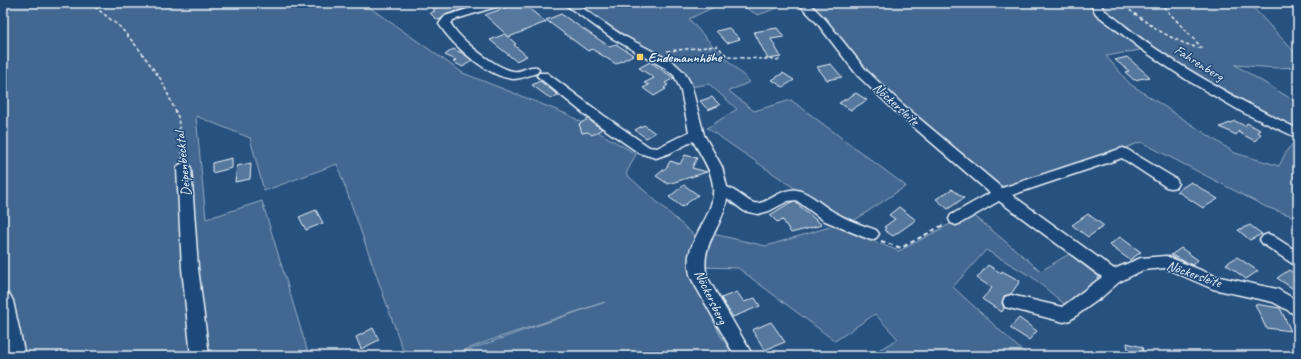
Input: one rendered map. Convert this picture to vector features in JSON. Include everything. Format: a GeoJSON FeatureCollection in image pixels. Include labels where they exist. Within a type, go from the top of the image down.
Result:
{"type":"FeatureCollection","features":[{"type":"Feature","properties":{"kind":"main road"},"geometry":{"type":"LineString","coordinates":[[3,302],[14,356]]}},
{"type":"Feature","properties":{"kind":"street"},"geometry":{"type":"LineString","coordinates":[[498,3],[449,18],[445,24],[448,30],[458,40],[492,66],[511,75],[538,72],[598,118],[644,150],[650,152],[665,150],[697,134]]}},
{"type":"Feature","properties":{"kind":"street","name":"Nöckersleite"},"geometry":{"type":"LineString","coordinates":[[803,3],[821,21],[854,63],[870,80],[1000,194],[1112,277]]}},
{"type":"Feature","properties":{"kind":"street","name":"Fahrenberg"},"geometry":{"type":"LineString","coordinates":[[1095,3],[1100,12],[1148,49],[1171,64],[1248,110],[1298,134]]}},
{"type":"Feature","properties":{"kind":"street","name":"Nöckersberg"},"geometry":{"type":"LineString","coordinates":[[568,4],[646,54],[669,65],[682,79],[697,134],[715,167],[719,179],[720,190],[716,215],[698,250],[695,268],[725,326],[744,356]]}},
{"type":"Feature","properties":{"kind":"street"},"geometry":{"type":"LineString","coordinates":[[956,218],[1000,194],[1123,153],[1171,183]]}},
{"type":"Feature","properties":{"kind":"street","name":"Deipenbecktal"},"geometry":{"type":"LineString","coordinates":[[184,168],[190,268],[200,356]]}},
{"type":"Feature","properties":{"kind":"street"},"geometry":{"type":"LineString","coordinates":[[720,190],[732,195],[750,207],[760,208],[767,206],[787,195],[803,197],[832,218],[871,234]]}},
{"type":"Feature","properties":{"kind":"street"},"geometry":{"type":"LineString","coordinates":[[1268,240],[1298,260]]}},
{"type":"Feature","properties":{"kind":"street","name":"Nöckersleite"},"geometry":{"type":"LineString","coordinates":[[1011,302],[1064,316],[1096,292],[1112,277],[1141,264],[1166,262],[1213,282],[1277,296],[1298,309]]}},
{"type":"Feature","properties":{"kind":"path","name":"Deipenbecktal"},"geometry":{"type":"LineString","coordinates":[[90,3],[120,27],[140,49],[162,81],[178,116],[184,168]]}},
{"type":"Feature","properties":{"kind":"path"},"geometry":{"type":"LineString","coordinates":[[1120,3],[1137,17],[1168,36],[1203,49],[1187,34],[1176,18],[1160,3]]}},
{"type":"Feature","properties":{"kind":"path"},"geometry":{"type":"LineString","coordinates":[[646,54],[717,46],[728,57],[781,60]]}},
{"type":"Feature","properties":{"kind":"path"},"geometry":{"type":"LineString","coordinates":[[871,234],[868,237],[901,248],[956,218]]}},
{"type":"Feature","properties":{"kind":"shaded area"},"geometry":{"type":"Polygon","coordinates":[[[3,3],[363,3],[463,73],[569,115],[636,154],[626,174],[695,236],[693,273],[720,335],[734,356],[451,356],[605,302],[488,341],[449,356],[405,356],[337,164],[264,191],[250,138],[196,116],[206,219],[262,201],[309,356],[213,356],[211,349],[212,356],[15,356],[3,294],[3,3]]]}},
{"type":"Feature","properties":{"kind":"shaded area"},"geometry":{"type":"Polygon","coordinates":[[[581,3],[722,3],[689,19],[714,47],[750,82],[729,91],[754,111],[791,100],[906,186],[852,222],[800,192],[707,128],[737,109],[709,84],[690,87],[682,69],[576,5],[581,3]]]}},
{"type":"Feature","properties":{"kind":"shaded area"},"geometry":{"type":"Polygon","coordinates":[[[737,3],[790,3],[758,15],[737,3]]]}},
{"type":"Feature","properties":{"kind":"shaded area"},"geometry":{"type":"Polygon","coordinates":[[[800,3],[1094,3],[1146,49],[1106,56],[1130,84],[1235,153],[1279,166],[1287,150],[1298,138],[1298,218],[1266,207],[1141,142],[1005,195],[846,60],[800,3]]]}},
{"type":"Feature","properties":{"kind":"shaded area"},"geometry":{"type":"Polygon","coordinates":[[[1096,3],[1249,3],[1298,56],[1298,67],[1275,68],[1235,65],[1298,103],[1298,133],[1148,48],[1096,3]]]}},
{"type":"Feature","properties":{"kind":"shaded area"},"geometry":{"type":"Polygon","coordinates":[[[971,213],[1041,271],[1069,254],[1104,281],[1069,308],[1032,277],[986,250],[953,287],[1029,356],[868,356],[898,339],[875,314],[835,341],[738,268],[702,267],[704,252],[713,234],[766,246],[833,226],[899,251],[971,213]]]}},
{"type":"Feature","properties":{"kind":"building"},"geometry":{"type":"Polygon","coordinates":[[[450,3],[479,4],[445,15],[441,19],[437,20],[430,13],[435,11],[433,9],[450,3]]]}},
{"type":"Feature","properties":{"kind":"building"},"geometry":{"type":"Polygon","coordinates":[[[518,3],[522,3],[546,22],[509,37],[485,15],[518,3]]]}},
{"type":"Feature","properties":{"kind":"building"},"geometry":{"type":"Polygon","coordinates":[[[561,14],[610,47],[616,44],[633,55],[616,64],[592,49],[588,51],[546,20],[561,14]]]}},
{"type":"Feature","properties":{"kind":"building"},"geometry":{"type":"Polygon","coordinates":[[[729,28],[740,39],[727,43],[716,31],[729,28]]]}},
{"type":"Feature","properties":{"kind":"building"},"geometry":{"type":"Polygon","coordinates":[[[777,28],[784,37],[771,39],[781,57],[768,59],[754,32],[777,28]]]}},
{"type":"Feature","properties":{"kind":"building"},"geometry":{"type":"Polygon","coordinates":[[[505,34],[516,44],[514,45],[527,56],[516,61],[490,40],[505,34]]]}},
{"type":"Feature","properties":{"kind":"building"},"geometry":{"type":"Polygon","coordinates":[[[453,49],[472,60],[463,67],[453,62],[456,60],[445,55],[453,49]]]}},
{"type":"Feature","properties":{"kind":"building"},"geometry":{"type":"Polygon","coordinates":[[[1127,57],[1150,77],[1134,80],[1125,72],[1129,71],[1115,60],[1127,57]]]}},
{"type":"Feature","properties":{"kind":"building"},"geometry":{"type":"Polygon","coordinates":[[[650,62],[674,78],[665,83],[668,85],[664,88],[666,89],[654,96],[643,88],[649,85],[644,83],[654,78],[639,68],[650,62]]]}},
{"type":"Feature","properties":{"kind":"building"},"geometry":{"type":"Polygon","coordinates":[[[831,64],[842,77],[827,80],[817,67],[831,64]]]}},
{"type":"Feature","properties":{"kind":"building"},"geometry":{"type":"Polygon","coordinates":[[[783,73],[794,80],[783,87],[772,80],[783,73]]]}},
{"type":"Feature","properties":{"kind":"building"},"geometry":{"type":"Polygon","coordinates":[[[540,81],[558,95],[551,99],[532,85],[540,81]]]}},
{"type":"Feature","properties":{"kind":"building"},"geometry":{"type":"Polygon","coordinates":[[[856,93],[867,100],[851,110],[839,103],[856,93]]]}},
{"type":"Feature","properties":{"kind":"building"},"geometry":{"type":"Polygon","coordinates":[[[712,97],[720,105],[708,110],[700,101],[712,97]]]}},
{"type":"Feature","properties":{"kind":"building"},"geometry":{"type":"Polygon","coordinates":[[[588,119],[602,129],[592,135],[588,132],[582,133],[579,124],[588,119]]]}},
{"type":"Feature","properties":{"kind":"building"},"geometry":{"type":"Polygon","coordinates":[[[1235,121],[1245,126],[1247,123],[1260,130],[1257,132],[1261,134],[1255,141],[1238,132],[1236,135],[1220,127],[1235,121]]]}},
{"type":"Feature","properties":{"kind":"building"},"geometry":{"type":"Polygon","coordinates":[[[644,125],[655,133],[646,138],[635,130],[644,125]]]}},
{"type":"Feature","properties":{"kind":"building"},"geometry":{"type":"Polygon","coordinates":[[[685,155],[697,158],[692,168],[707,172],[668,184],[656,176],[667,167],[670,161],[680,164],[685,155]]]}},
{"type":"Feature","properties":{"kind":"building"},"geometry":{"type":"Polygon","coordinates":[[[232,158],[232,168],[212,173],[212,163],[232,158]]]}},
{"type":"Feature","properties":{"kind":"building"},"geometry":{"type":"Polygon","coordinates":[[[251,163],[250,179],[235,182],[237,166],[251,163]]]}},
{"type":"Feature","properties":{"kind":"building"},"geometry":{"type":"Polygon","coordinates":[[[1191,182],[1218,199],[1203,208],[1177,191],[1191,182]]]}},
{"type":"Feature","properties":{"kind":"building"},"geometry":{"type":"Polygon","coordinates":[[[684,185],[698,195],[682,207],[669,197],[684,185]]]}},
{"type":"Feature","properties":{"kind":"building"},"geometry":{"type":"Polygon","coordinates":[[[952,189],[964,198],[948,209],[936,199],[952,189]]]}},
{"type":"Feature","properties":{"kind":"building"},"geometry":{"type":"Polygon","coordinates":[[[791,202],[795,202],[822,225],[791,233],[783,220],[777,222],[770,215],[791,202]]]}},
{"type":"Feature","properties":{"kind":"building"},"geometry":{"type":"Polygon","coordinates":[[[899,207],[916,220],[893,236],[884,230],[886,228],[884,227],[895,219],[889,215],[899,207]]]}},
{"type":"Feature","properties":{"kind":"building"},"geometry":{"type":"Polygon","coordinates":[[[316,210],[323,223],[306,230],[299,217],[316,210]]]}},
{"type":"Feature","properties":{"kind":"building"},"geometry":{"type":"Polygon","coordinates":[[[1088,214],[1104,226],[1088,237],[1072,225],[1088,214]]]}},
{"type":"Feature","properties":{"kind":"building"},"geometry":{"type":"Polygon","coordinates":[[[1250,225],[1262,234],[1250,240],[1238,230],[1250,225]]]}},
{"type":"Feature","properties":{"kind":"building"},"geometry":{"type":"Polygon","coordinates":[[[1120,237],[1141,252],[1130,260],[1109,245],[1120,237]]]}},
{"type":"Feature","properties":{"kind":"building"},"geometry":{"type":"Polygon","coordinates":[[[1181,248],[1198,260],[1192,265],[1171,255],[1181,248]]]}},
{"type":"Feature","properties":{"kind":"building"},"geometry":{"type":"Polygon","coordinates":[[[1237,257],[1258,271],[1246,279],[1226,264],[1237,257]]]}},
{"type":"Feature","properties":{"kind":"building"},"geometry":{"type":"Polygon","coordinates":[[[988,265],[1001,273],[1002,271],[1020,281],[1011,294],[1004,296],[1002,303],[1004,308],[1002,312],[982,299],[992,288],[977,278],[988,265]]]}},
{"type":"Feature","properties":{"kind":"building"},"geometry":{"type":"Polygon","coordinates":[[[1289,270],[1298,276],[1298,292],[1277,278],[1289,270]]]}},
{"type":"Feature","properties":{"kind":"building"},"geometry":{"type":"Polygon","coordinates":[[[737,292],[744,302],[755,298],[760,306],[733,317],[721,298],[737,292]]]}},
{"type":"Feature","properties":{"kind":"building"},"geometry":{"type":"Polygon","coordinates":[[[1255,304],[1280,308],[1291,331],[1266,328],[1255,304]]]}},
{"type":"Feature","properties":{"kind":"building"},"geometry":{"type":"Polygon","coordinates":[[[1019,318],[1037,331],[1029,340],[1010,328],[1019,318]]]}},
{"type":"Feature","properties":{"kind":"building"},"geometry":{"type":"Polygon","coordinates":[[[771,322],[785,342],[765,350],[752,330],[771,322]]]}},
{"type":"Feature","properties":{"kind":"building"},"geometry":{"type":"Polygon","coordinates":[[[373,328],[379,340],[361,349],[356,337],[373,328]]]}},
{"type":"Feature","properties":{"kind":"building"},"geometry":{"type":"Polygon","coordinates":[[[1127,343],[1142,347],[1144,356],[1129,356],[1127,343]]]}},
{"type":"Feature","properties":{"kind":"place","name":"Endemannhöhe"},"geometry":{"type":"Point","coordinates":[640,57]}}]}
